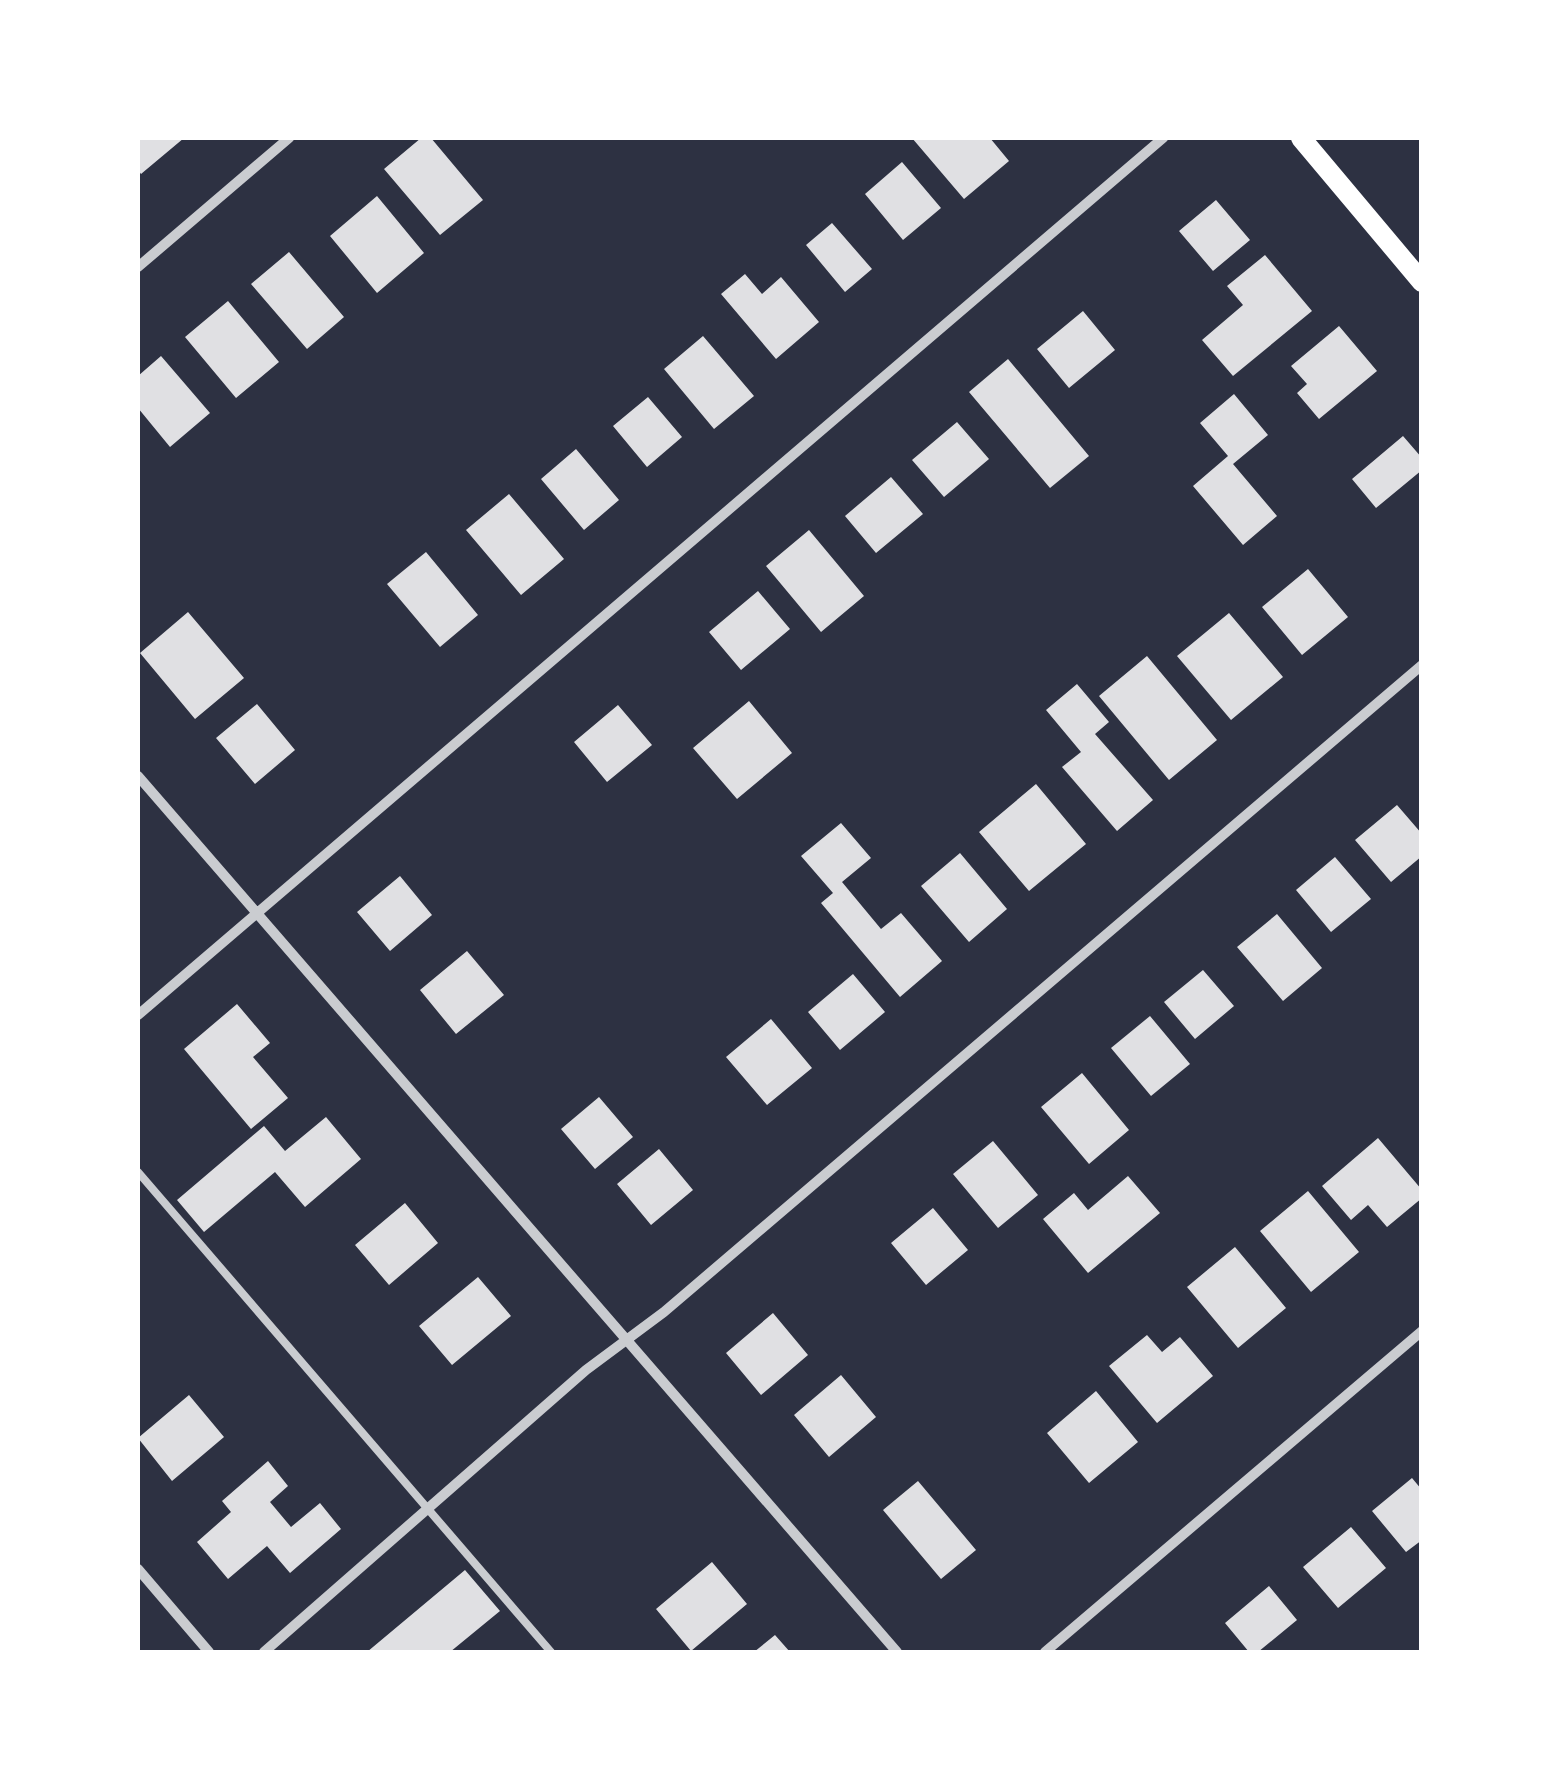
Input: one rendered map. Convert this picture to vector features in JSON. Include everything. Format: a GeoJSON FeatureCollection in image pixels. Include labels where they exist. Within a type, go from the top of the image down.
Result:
{"type":"FeatureCollection","features":[{"type":"Feature","properties":{"kind":"main road"},"geometry":{"type":"LineString","coordinates":[[1301,138],[1422,282]]}},
{"type":"Feature","properties":{"kind":"street"},"geometry":{"type":"LineString","coordinates":[[138,267],[289,138]]}},
{"type":"Feature","properties":{"kind":"street"},"geometry":{"type":"LineString","coordinates":[[138,1016],[1163,138]]}},
{"type":"Feature","properties":{"kind":"street"},"geometry":{"type":"LineString","coordinates":[[264,1652],[427,1506],[664,1312],[1422,665]]}},
{"type":"Feature","properties":{"kind":"street"},"geometry":{"type":"LineString","coordinates":[[138,776],[897,1652]]}},
{"type":"Feature","properties":{"kind":"street"},"geometry":{"type":"LineString","coordinates":[[1045,1652],[1422,1332]]}},
{"type":"Feature","properties":{"kind":"street"},"geometry":{"type":"LineString","coordinates":[[138,1569],[209,1652]]}},
{"type":"Feature","properties":{"kind":"lane"},"geometry":{"type":"LineString","coordinates":[[138,1172],[551,1652]]}},
{"type":"Feature","properties":{"kind":"building"},"geometry":{"type":"Polygon","coordinates":[[[138,138],[184,138],[141,174],[138,138]]]}},
{"type":"Feature","properties":{"kind":"building"},"geometry":{"type":"Polygon","coordinates":[[[421,138],[431,138],[483,200],[440,235],[384,169],[421,138]]]}},
{"type":"Feature","properties":{"kind":"building"},"geometry":{"type":"Polygon","coordinates":[[[912,138],[990,138],[1009,161],[964,199],[912,138]]]}},
{"type":"Feature","properties":{"kind":"building"},"geometry":{"type":"Polygon","coordinates":[[[902,162],[941,208],[903,240],[865,194],[902,162]]]}},
{"type":"Feature","properties":{"kind":"building"},"geometry":{"type":"Polygon","coordinates":[[[377,196],[424,253],[377,293],[330,236],[377,196]]]}},
{"type":"Feature","properties":{"kind":"building"},"geometry":{"type":"Polygon","coordinates":[[[1216,200],[1250,240],[1213,271],[1179,231],[1216,200]]]}},
{"type":"Feature","properties":{"kind":"building"},"geometry":{"type":"Polygon","coordinates":[[[832,223],[872,269],[845,292],[806,245],[832,223]]]}},
{"type":"Feature","properties":{"kind":"building"},"geometry":{"type":"Polygon","coordinates":[[[289,252],[344,317],[307,349],[251,284],[289,252]]]}},
{"type":"Feature","properties":{"kind":"building"},"geometry":{"type":"Polygon","coordinates":[[[1265,255],[1312,311],[1233,376],[1202,340],[1243,305],[1227,286],[1265,255]]]}},
{"type":"Feature","properties":{"kind":"building"},"geometry":{"type":"Polygon","coordinates":[[[745,274],[762,294],[781,277],[819,322],[776,359],[721,294],[745,274]]]}},
{"type":"Feature","properties":{"kind":"building"},"geometry":{"type":"Polygon","coordinates":[[[228,301],[279,362],[236,398],[185,337],[228,301]]]}},
{"type":"Feature","properties":{"kind":"building"},"geometry":{"type":"Polygon","coordinates":[[[1083,311],[1115,350],[1069,388],[1037,349],[1083,311]]]}},
{"type":"Feature","properties":{"kind":"building"},"geometry":{"type":"Polygon","coordinates":[[[1339,326],[1377,371],[1319,419],[1297,393],[1307,384],[1291,366],[1339,326]]]}},
{"type":"Feature","properties":{"kind":"building"},"geometry":{"type":"Polygon","coordinates":[[[703,336],[754,396],[714,429],[664,369],[703,336]]]}},
{"type":"Feature","properties":{"kind":"building"},"geometry":{"type":"Polygon","coordinates":[[[161,356],[210,413],[170,447],[138,408],[138,376],[161,356]]]}},
{"type":"Feature","properties":{"kind":"building"},"geometry":{"type":"Polygon","coordinates":[[[1008,359],[1089,456],[1050,488],[969,392],[1008,359]]]}},
{"type":"Feature","properties":{"kind":"building"},"geometry":{"type":"Polygon","coordinates":[[[1234,394],[1268,435],[1233,464],[1277,516],[1243,545],[1193,486],[1228,456],[1200,423],[1234,394]]]}},
{"type":"Feature","properties":{"kind":"building"},"geometry":{"type":"Polygon","coordinates":[[[648,397],[682,437],[647,467],[613,426],[648,397]]]}},
{"type":"Feature","properties":{"kind":"building"},"geometry":{"type":"Polygon","coordinates":[[[957,422],[989,459],[944,497],[912,460],[957,422]]]}},
{"type":"Feature","properties":{"kind":"building"},"geometry":{"type":"Polygon","coordinates":[[[1403,436],[1422,458],[1422,470],[1376,508],[1352,479],[1403,436]]]}},
{"type":"Feature","properties":{"kind":"building"},"geometry":{"type":"Polygon","coordinates":[[[576,449],[619,500],[584,530],[541,479],[576,449]]]}},
{"type":"Feature","properties":{"kind":"building"},"geometry":{"type":"Polygon","coordinates":[[[891,477],[923,514],[876,553],[845,516],[891,477]]]}},
{"type":"Feature","properties":{"kind":"building"},"geometry":{"type":"Polygon","coordinates":[[[509,494],[564,559],[521,595],[466,530],[509,494]]]}},
{"type":"Feature","properties":{"kind":"building"},"geometry":{"type":"Polygon","coordinates":[[[809,530],[864,596],[821,632],[766,566],[809,530]]]}},
{"type":"Feature","properties":{"kind":"building"},"geometry":{"type":"Polygon","coordinates":[[[426,552],[478,615],[440,647],[387,584],[426,552]]]}},
{"type":"Feature","properties":{"kind":"building"},"geometry":{"type":"Polygon","coordinates":[[[1308,569],[1348,617],[1302,655],[1262,607],[1308,569]]]}},
{"type":"Feature","properties":{"kind":"building"},"geometry":{"type":"Polygon","coordinates":[[[758,591],[790,629],[741,670],[709,632],[758,591]]]}},
{"type":"Feature","properties":{"kind":"building"},"geometry":{"type":"Polygon","coordinates":[[[188,612],[244,678],[195,719],[140,653],[188,612]]]}},
{"type":"Feature","properties":{"kind":"building"},"geometry":{"type":"Polygon","coordinates":[[[1229,613],[1283,677],[1231,720],[1177,656],[1229,613]]]}},
{"type":"Feature","properties":{"kind":"building"},"geometry":{"type":"Polygon","coordinates":[[[1147,656],[1217,740],[1169,780],[1099,696],[1147,656]]]}},
{"type":"Feature","properties":{"kind":"building"},"geometry":{"type":"Polygon","coordinates":[[[1077,684],[1109,722],[1095,734],[1153,800],[1117,831],[1062,767],[1081,752],[1046,710],[1077,684]]]}},
{"type":"Feature","properties":{"kind":"building"},"geometry":{"type":"Polygon","coordinates":[[[749,701],[792,753],[737,799],[693,748],[749,701]]]}},
{"type":"Feature","properties":{"kind":"building"},"geometry":{"type":"Polygon","coordinates":[[[257,704],[295,750],[255,784],[216,738],[257,704]]]}},
{"type":"Feature","properties":{"kind":"building"},"geometry":{"type":"Polygon","coordinates":[[[618,705],[652,745],[607,782],[574,742],[618,705]]]}},
{"type":"Feature","properties":{"kind":"building"},"geometry":{"type":"Polygon","coordinates":[[[1036,784],[1086,844],[1029,891],[979,832],[1036,784]]]}},
{"type":"Feature","properties":{"kind":"building"},"geometry":{"type":"Polygon","coordinates":[[[1397,805],[1422,834],[1422,856],[1391,882],[1355,840],[1397,805]]]}},
{"type":"Feature","properties":{"kind":"building"},"geometry":{"type":"Polygon","coordinates":[[[841,823],[871,858],[842,882],[881,929],[901,913],[942,961],[900,997],[821,903],[833,893],[801,856],[841,823]]]}},
{"type":"Feature","properties":{"kind":"building"},"geometry":{"type":"Polygon","coordinates":[[[960,853],[1007,909],[969,942],[921,886],[960,853]]]}},
{"type":"Feature","properties":{"kind":"building"},"geometry":{"type":"Polygon","coordinates":[[[1335,857],[1371,899],[1331,932],[1296,890],[1335,857]]]}},
{"type":"Feature","properties":{"kind":"building"},"geometry":{"type":"Polygon","coordinates":[[[400,876],[432,915],[390,951],[357,912],[400,876]]]}},
{"type":"Feature","properties":{"kind":"building"},"geometry":{"type":"Polygon","coordinates":[[[1277,914],[1322,968],[1283,1001],[1237,947],[1277,914]]]}},
{"type":"Feature","properties":{"kind":"building"},"geometry":{"type":"Polygon","coordinates":[[[467,951],[504,995],[456,1034],[420,990],[467,951]]]}},
{"type":"Feature","properties":{"kind":"building"},"geometry":{"type":"Polygon","coordinates":[[[1203,970],[1234,1006],[1195,1039],[1164,1002],[1203,970]]]}},
{"type":"Feature","properties":{"kind":"building"},"geometry":{"type":"Polygon","coordinates":[[[853,974],[885,1012],[840,1050],[808,1012],[853,974]]]}},
{"type":"Feature","properties":{"kind":"building"},"geometry":{"type":"Polygon","coordinates":[[[237,1004],[270,1043],[253,1057],[288,1098],[251,1129],[184,1049],[237,1004]]]}},
{"type":"Feature","properties":{"kind":"building"},"geometry":{"type":"Polygon","coordinates":[[[1150,1016],[1190,1064],[1151,1096],[1111,1048],[1150,1016]]]}},
{"type":"Feature","properties":{"kind":"building"},"geometry":{"type":"Polygon","coordinates":[[[771,1019],[812,1068],[767,1105],[726,1057],[771,1019]]]}},
{"type":"Feature","properties":{"kind":"building"},"geometry":{"type":"Polygon","coordinates":[[[1082,1073],[1129,1130],[1089,1164],[1041,1107],[1082,1073]]]}},
{"type":"Feature","properties":{"kind":"building"},"geometry":{"type":"Polygon","coordinates":[[[599,1097],[633,1137],[595,1169],[561,1129],[599,1097]]]}},
{"type":"Feature","properties":{"kind":"building"},"geometry":{"type":"Polygon","coordinates":[[[326,1117],[361,1159],[305,1207],[275,1172],[204,1232],[177,1200],[264,1126],[285,1151],[326,1117]]]}},
{"type":"Feature","properties":{"kind":"building"},"geometry":{"type":"Polygon","coordinates":[[[1378,1138],[1422,1190],[1422,1198],[1387,1227],[1368,1205],[1351,1220],[1322,1186],[1378,1138]]]}},
{"type":"Feature","properties":{"kind":"building"},"geometry":{"type":"Polygon","coordinates":[[[993,1141],[1038,1195],[998,1228],[953,1174],[993,1141]]]}},
{"type":"Feature","properties":{"kind":"building"},"geometry":{"type":"Polygon","coordinates":[[[659,1149],[693,1190],[651,1225],[617,1184],[659,1149]]]}},
{"type":"Feature","properties":{"kind":"building"},"geometry":{"type":"Polygon","coordinates":[[[1128,1176],[1160,1213],[1088,1273],[1043,1219],[1074,1193],[1088,1210],[1128,1176]]]}},
{"type":"Feature","properties":{"kind":"building"},"geometry":{"type":"Polygon","coordinates":[[[1308,1191],[1359,1252],[1311,1292],[1260,1231],[1308,1191]]]}},
{"type":"Feature","properties":{"kind":"building"},"geometry":{"type":"Polygon","coordinates":[[[405,1203],[438,1243],[389,1285],[355,1245],[405,1203]]]}},
{"type":"Feature","properties":{"kind":"building"},"geometry":{"type":"Polygon","coordinates":[[[933,1208],[968,1250],[926,1285],[891,1243],[933,1208]]]}},
{"type":"Feature","properties":{"kind":"building"},"geometry":{"type":"Polygon","coordinates":[[[1235,1247],[1286,1308],[1238,1348],[1187,1287],[1235,1247]]]}},
{"type":"Feature","properties":{"kind":"building"},"geometry":{"type":"Polygon","coordinates":[[[478,1277],[511,1316],[452,1365],[419,1326],[478,1277]]]}},
{"type":"Feature","properties":{"kind":"building"},"geometry":{"type":"Polygon","coordinates":[[[773,1313],[808,1355],[761,1395],[726,1353],[773,1313]]]}},
{"type":"Feature","properties":{"kind":"building"},"geometry":{"type":"Polygon","coordinates":[[[1147,1335],[1162,1352],[1180,1337],[1213,1376],[1157,1423],[1109,1366],[1147,1335]]]}},
{"type":"Feature","properties":{"kind":"building"},"geometry":{"type":"Polygon","coordinates":[[[841,1375],[876,1417],[829,1457],[794,1415],[841,1375]]]}},
{"type":"Feature","properties":{"kind":"building"},"geometry":{"type":"Polygon","coordinates":[[[1096,1391],[1138,1442],[1089,1483],[1047,1433],[1096,1391]]]}},
{"type":"Feature","properties":{"kind":"building"},"geometry":{"type":"Polygon","coordinates":[[[189,1395],[224,1437],[172,1481],[138,1438],[189,1395]]]}},
{"type":"Feature","properties":{"kind":"building"},"geometry":{"type":"Polygon","coordinates":[[[268,1461],[288,1486],[270,1502],[291,1527],[320,1503],[341,1529],[290,1573],[267,1546],[228,1579],[197,1542],[231,1512],[222,1501],[268,1461]]]}},
{"type":"Feature","properties":{"kind":"building"},"geometry":{"type":"Polygon","coordinates":[[[1412,1478],[1422,1490],[1422,1540],[1406,1552],[1372,1511],[1412,1478]]]}},
{"type":"Feature","properties":{"kind":"building"},"geometry":{"type":"Polygon","coordinates":[[[918,1481],[976,1550],[941,1579],[883,1510],[918,1481]]]}},
{"type":"Feature","properties":{"kind":"building"},"geometry":{"type":"Polygon","coordinates":[[[1351,1527],[1386,1568],[1338,1608],[1303,1567],[1351,1527]]]}},
{"type":"Feature","properties":{"kind":"building"},"geometry":{"type":"Polygon","coordinates":[[[712,1562],[747,1604],[691,1651],[656,1609],[712,1562]]]}},
{"type":"Feature","properties":{"kind":"building"},"geometry":{"type":"Polygon","coordinates":[[[465,1570],[500,1611],[450,1652],[367,1652],[465,1570]]]}},
{"type":"Feature","properties":{"kind":"building"},"geometry":{"type":"Polygon","coordinates":[[[1269,1586],[1297,1620],[1258,1652],[1249,1652],[1225,1623],[1269,1586]]]}},
{"type":"Feature","properties":{"kind":"building"},"geometry":{"type":"Polygon","coordinates":[[[775,1635],[790,1652],[754,1652],[775,1635]]]}}]}
